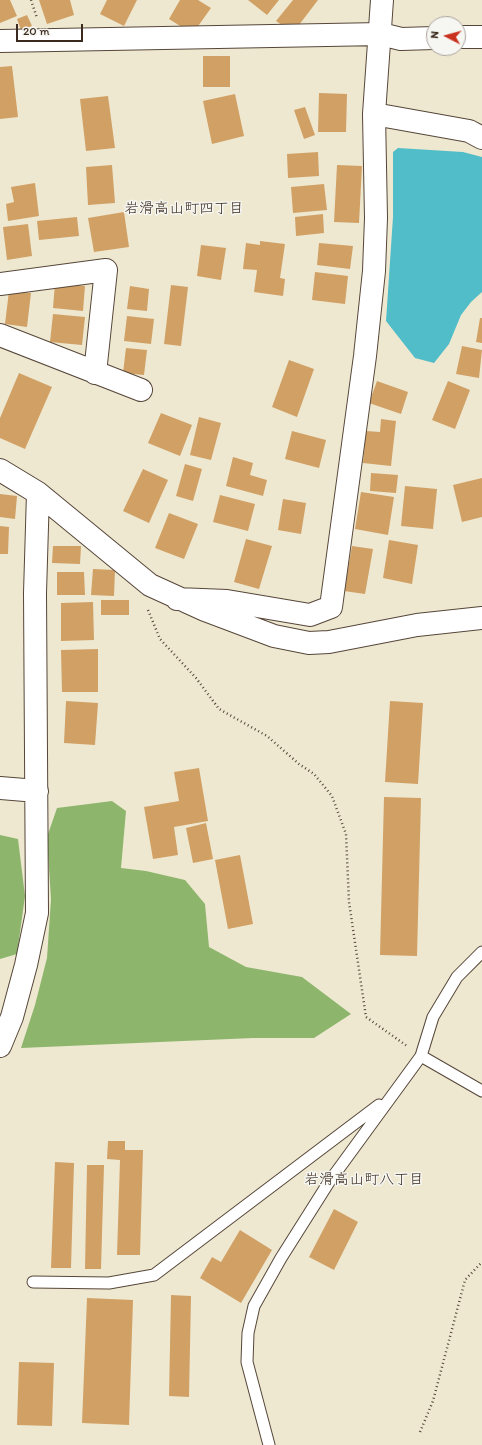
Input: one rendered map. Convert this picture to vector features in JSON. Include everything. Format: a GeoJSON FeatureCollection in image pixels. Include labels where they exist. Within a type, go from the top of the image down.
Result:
{"type":"FeatureCollection","features":[{"type":"Feature","properties":{"kind":"street"},"geometry":{"type":"LineString","coordinates":[[177,598],[227,601],[310,615],[331,607],[365,356],[374,271],[376,210],[374,114],[377,54],[381,34],[382,0]]}},
{"type":"Feature","properties":{"kind":"street"},"geometry":{"type":"LineString","coordinates":[[0,41],[381,34],[401,39],[426,38]]}},
{"type":"Feature","properties":{"kind":"street"},"geometry":{"type":"LineString","coordinates":[[466,37],[482,37]]}},
{"type":"Feature","properties":{"kind":"street"},"geometry":{"type":"LineString","coordinates":[[374,114],[469,131],[482,138]]}},
{"type":"Feature","properties":{"kind":"street"},"geometry":{"type":"LineString","coordinates":[[0,284],[106,270],[95,373]]}},
{"type":"Feature","properties":{"kind":"street"},"geometry":{"type":"LineString","coordinates":[[0,335],[141,390]]}},
{"type":"Feature","properties":{"kind":"street"},"geometry":{"type":"LineString","coordinates":[[0,470],[38,494],[150,584],[177,598],[274,636],[309,643],[329,642],[417,625],[482,618]]}},
{"type":"Feature","properties":{"kind":"street"},"geometry":{"type":"LineString","coordinates":[[0,1046],[12,1016],[37,913],[35,594],[38,494]]}},
{"type":"Feature","properties":{"kind":"street"},"geometry":{"type":"LineString","coordinates":[[0,788],[37,791]]}},
{"type":"Feature","properties":{"kind":"lane"},"geometry":{"type":"LineString","coordinates":[[269,1445],[248,1362],[248,1333],[254,1306],[281,1258],[329,1182],[421,1056],[433,1017],[457,977],[482,952]]}},
{"type":"Feature","properties":{"kind":"lane"},"geometry":{"type":"LineString","coordinates":[[421,1056],[482,1091]]}},
{"type":"Feature","properties":{"kind":"lane"},"geometry":{"type":"LineString","coordinates":[[33,1282],[109,1283],[154,1274],[389,1098]]}},
{"type":"Feature","properties":{"kind":"path"},"geometry":{"type":"LineString","coordinates":[[146,605],[160,639],[196,678],[219,709],[267,736],[299,764],[314,774],[332,796],[346,834],[349,902],[366,1017],[421,1056]]}},
{"type":"Feature","properties":{"kind":"path"},"geometry":{"type":"LineString","coordinates":[[420,1432],[433,1401],[465,1280],[482,1262]]}},
{"type":"Feature","properties":{"kind":"green space"},"geometry":{"type":"Polygon","coordinates":[[[112,801],[126,811],[121,868],[146,871],[185,880],[205,904],[209,947],[246,967],[302,977],[351,1014],[314,1038],[253,1038],[21,1048],[35,1005],[47,958],[51,899],[47,837],[57,808],[112,801]]]}},
{"type":"Feature","properties":{"kind":"green space"},"geometry":{"type":"Polygon","coordinates":[[[0,835],[18,839],[25,896],[17,954],[0,959],[0,835]]]}},
{"type":"Feature","properties":{"kind":"water"},"geometry":{"type":"Polygon","coordinates":[[[398,148],[463,152],[482,157],[482,292],[471,302],[461,315],[449,344],[434,363],[415,358],[386,321],[393,217],[393,152],[398,148]]]}},
{"type":"Feature","properties":{"kind":"building"},"geometry":{"type":"Polygon","coordinates":[[[0,0],[10,0],[17,16],[0,23],[0,0]]]}},
{"type":"Feature","properties":{"kind":"building"},"geometry":{"type":"Polygon","coordinates":[[[39,0],[70,0],[74,15],[47,24],[39,0]]]}},
{"type":"Feature","properties":{"kind":"building"},"geometry":{"type":"Polygon","coordinates":[[[107,0],[137,0],[124,26],[100,14],[107,0]]]}},
{"type":"Feature","properties":{"kind":"building"},"geometry":{"type":"Polygon","coordinates":[[[180,0],[198,0],[211,8],[196,29],[185,29],[169,19],[180,0]]]}},
{"type":"Feature","properties":{"kind":"building"},"geometry":{"type":"Polygon","coordinates":[[[248,0],[279,0],[267,15],[248,0]]]}},
{"type":"Feature","properties":{"kind":"building"},"geometry":{"type":"Polygon","coordinates":[[[293,0],[318,0],[299,25],[282,25],[276,21],[293,0]]]}},
{"type":"Feature","properties":{"kind":"building"},"geometry":{"type":"Polygon","coordinates":[[[27,15],[32,26],[21,30],[17,19],[27,15]]]}},
{"type":"Feature","properties":{"kind":"building"},"geometry":{"type":"Polygon","coordinates":[[[203,56],[230,56],[230,87],[203,87],[203,56]]]}},
{"type":"Feature","properties":{"kind":"building"},"geometry":{"type":"Polygon","coordinates":[[[12,66],[18,117],[0,119],[0,67],[12,66]]]}},
{"type":"Feature","properties":{"kind":"building"},"geometry":{"type":"Polygon","coordinates":[[[319,93],[347,94],[346,132],[318,132],[319,93]]]}},
{"type":"Feature","properties":{"kind":"building"},"geometry":{"type":"Polygon","coordinates":[[[235,94],[244,136],[212,144],[203,101],[235,94]]]}},
{"type":"Feature","properties":{"kind":"building"},"geometry":{"type":"Polygon","coordinates":[[[108,96],[115,148],[86,151],[80,99],[108,96]]]}},
{"type":"Feature","properties":{"kind":"building"},"geometry":{"type":"Polygon","coordinates":[[[305,107],[315,135],[304,139],[294,110],[305,107]]]}},
{"type":"Feature","properties":{"kind":"building"},"geometry":{"type":"Polygon","coordinates":[[[318,152],[319,176],[288,178],[287,154],[318,152]]]}},
{"type":"Feature","properties":{"kind":"building"},"geometry":{"type":"Polygon","coordinates":[[[112,165],[115,203],[88,205],[86,167],[112,165]]]}},
{"type":"Feature","properties":{"kind":"building"},"geometry":{"type":"Polygon","coordinates":[[[337,165],[362,166],[359,223],[334,222],[337,165]]]}},
{"type":"Feature","properties":{"kind":"building"},"geometry":{"type":"Polygon","coordinates":[[[35,183],[39,216],[8,221],[6,204],[14,202],[11,187],[35,183]]]}},
{"type":"Feature","properties":{"kind":"building"},"geometry":{"type":"Polygon","coordinates":[[[324,184],[327,210],[293,213],[291,187],[324,184]]]}},
{"type":"Feature","properties":{"kind":"building"},"geometry":{"type":"Polygon","coordinates":[[[124,212],[129,247],[94,252],[88,218],[124,212]]]}},
{"type":"Feature","properties":{"kind":"building"},"geometry":{"type":"Polygon","coordinates":[[[323,214],[324,233],[296,236],[295,217],[323,214]]]}},
{"type":"Feature","properties":{"kind":"building"},"geometry":{"type":"Polygon","coordinates":[[[77,217],[79,236],[39,240],[37,221],[77,217]]]}},
{"type":"Feature","properties":{"kind":"building"},"geometry":{"type":"Polygon","coordinates":[[[28,224],[32,256],[7,260],[3,227],[28,224]]]}},
{"type":"Feature","properties":{"kind":"building"},"geometry":{"type":"Polygon","coordinates":[[[260,241],[285,244],[280,278],[285,279],[283,296],[254,292],[257,270],[243,269],[246,243],[260,245],[260,241]]]}},
{"type":"Feature","properties":{"kind":"building"},"geometry":{"type":"Polygon","coordinates":[[[319,243],[353,246],[350,269],[317,265],[319,243]]]}},
{"type":"Feature","properties":{"kind":"building"},"geometry":{"type":"Polygon","coordinates":[[[201,245],[226,248],[221,280],[197,276],[201,245]]]}},
{"type":"Feature","properties":{"kind":"building"},"geometry":{"type":"Polygon","coordinates":[[[315,272],[348,276],[345,304],[312,300],[315,272]]]}},
{"type":"Feature","properties":{"kind":"building"},"geometry":{"type":"Polygon","coordinates":[[[55,283],[85,286],[83,311],[53,308],[55,283]]]}},
{"type":"Feature","properties":{"kind":"building"},"geometry":{"type":"Polygon","coordinates":[[[171,285],[188,287],[181,346],[164,344],[171,285]]]}},
{"type":"Feature","properties":{"kind":"building"},"geometry":{"type":"Polygon","coordinates":[[[130,286],[149,289],[147,311],[127,309],[130,286]]]}},
{"type":"Feature","properties":{"kind":"building"},"geometry":{"type":"Polygon","coordinates":[[[9,291],[31,293],[27,327],[5,324],[9,291]]]}},
{"type":"Feature","properties":{"kind":"building"},"geometry":{"type":"Polygon","coordinates":[[[53,314],[85,317],[82,345],[50,342],[53,314]]]}},
{"type":"Feature","properties":{"kind":"building"},"geometry":{"type":"Polygon","coordinates":[[[127,316],[154,319],[151,344],[124,341],[127,316]]]}},
{"type":"Feature","properties":{"kind":"building"},"geometry":{"type":"Polygon","coordinates":[[[480,318],[482,318],[482,343],[476,342],[480,318]]]}},
{"type":"Feature","properties":{"kind":"building"},"geometry":{"type":"Polygon","coordinates":[[[462,346],[482,350],[479,378],[456,374],[462,346]]]}},
{"type":"Feature","properties":{"kind":"building"},"geometry":{"type":"Polygon","coordinates":[[[126,348],[147,350],[144,375],[123,373],[126,348]]]}},
{"type":"Feature","properties":{"kind":"building"},"geometry":{"type":"Polygon","coordinates":[[[289,360],[314,369],[297,417],[272,407],[289,360]]]}},
{"type":"Feature","properties":{"kind":"building"},"geometry":{"type":"Polygon","coordinates":[[[19,373],[52,387],[25,449],[0,438],[0,418],[19,373]]]}},
{"type":"Feature","properties":{"kind":"building"},"geometry":{"type":"Polygon","coordinates":[[[377,381],[408,392],[401,414],[369,403],[377,381]]]}},
{"type":"Feature","properties":{"kind":"building"},"geometry":{"type":"Polygon","coordinates":[[[448,381],[470,390],[455,429],[432,420],[448,381]]]}},
{"type":"Feature","properties":{"kind":"building"},"geometry":{"type":"Polygon","coordinates":[[[161,413],[192,425],[180,456],[148,443],[161,413]]]}},
{"type":"Feature","properties":{"kind":"building"},"geometry":{"type":"Polygon","coordinates":[[[199,417],[221,423],[211,460],[190,455],[199,417]]]}},
{"type":"Feature","properties":{"kind":"building"},"geometry":{"type":"Polygon","coordinates":[[[381,419],[396,421],[391,466],[363,463],[366,431],[380,432],[381,419]]]}},
{"type":"Feature","properties":{"kind":"building"},"geometry":{"type":"Polygon","coordinates":[[[292,431],[326,440],[319,468],[285,459],[292,431]]]}},
{"type":"Feature","properties":{"kind":"building"},"geometry":{"type":"Polygon","coordinates":[[[233,457],[253,463],[250,475],[267,480],[263,496],[226,486],[233,457]]]}},
{"type":"Feature","properties":{"kind":"building"},"geometry":{"type":"Polygon","coordinates":[[[185,464],[202,469],[193,501],[176,496],[185,464]]]}},
{"type":"Feature","properties":{"kind":"building"},"geometry":{"type":"Polygon","coordinates":[[[143,469],[168,480],[149,523],[123,511],[143,469]]]}},
{"type":"Feature","properties":{"kind":"building"},"geometry":{"type":"Polygon","coordinates":[[[371,473],[398,475],[396,493],[370,491],[371,473]]]}},
{"type":"Feature","properties":{"kind":"building"},"geometry":{"type":"Polygon","coordinates":[[[482,478],[482,517],[462,522],[453,485],[482,478]]]}},
{"type":"Feature","properties":{"kind":"building"},"geometry":{"type":"Polygon","coordinates":[[[405,486],[437,489],[433,529],[401,526],[405,486]]]}},
{"type":"Feature","properties":{"kind":"building"},"geometry":{"type":"Polygon","coordinates":[[[361,492],[394,497],[388,535],[355,529],[361,492]]]}},
{"type":"Feature","properties":{"kind":"building"},"geometry":{"type":"Polygon","coordinates":[[[0,494],[17,496],[15,519],[0,517],[0,494]]]}},
{"type":"Feature","properties":{"kind":"building"},"geometry":{"type":"Polygon","coordinates":[[[220,495],[255,504],[248,531],[213,522],[220,495]]]}},
{"type":"Feature","properties":{"kind":"building"},"geometry":{"type":"Polygon","coordinates":[[[283,499],[306,503],[301,534],[278,530],[283,499]]]}},
{"type":"Feature","properties":{"kind":"building"},"geometry":{"type":"Polygon","coordinates":[[[169,513],[198,524],[184,559],[155,548],[169,513]]]}},
{"type":"Feature","properties":{"kind":"building"},"geometry":{"type":"Polygon","coordinates":[[[0,526],[9,527],[8,554],[0,554],[0,526]]]}},
{"type":"Feature","properties":{"kind":"building"},"geometry":{"type":"Polygon","coordinates":[[[246,539],[272,546],[259,589],[234,582],[246,539]]]}},
{"type":"Feature","properties":{"kind":"building"},"geometry":{"type":"Polygon","coordinates":[[[389,540],[418,545],[412,584],[383,578],[389,540]]]}},
{"type":"Feature","properties":{"kind":"building"},"geometry":{"type":"Polygon","coordinates":[[[53,546],[81,546],[80,564],[52,563],[53,546]]]}},
{"type":"Feature","properties":{"kind":"building"},"geometry":{"type":"Polygon","coordinates":[[[352,546],[373,549],[365,594],[344,591],[352,546]]]}},
{"type":"Feature","properties":{"kind":"building"},"geometry":{"type":"Polygon","coordinates":[[[93,569],[115,570],[114,596],[91,595],[93,569]]]}},
{"type":"Feature","properties":{"kind":"building"},"geometry":{"type":"Polygon","coordinates":[[[57,572],[84,572],[85,595],[57,595],[57,572]]]}},
{"type":"Feature","properties":{"kind":"building"},"geometry":{"type":"Polygon","coordinates":[[[101,600],[129,600],[129,615],[101,615],[101,600]]]}},
{"type":"Feature","properties":{"kind":"building"},"geometry":{"type":"Polygon","coordinates":[[[93,602],[94,640],[61,641],[61,603],[93,602]]]}},
{"type":"Feature","properties":{"kind":"building"},"geometry":{"type":"Polygon","coordinates":[[[98,649],[98,692],[62,692],[61,650],[98,649]]]}},
{"type":"Feature","properties":{"kind":"building"},"geometry":{"type":"Polygon","coordinates":[[[66,701],[98,703],[95,745],[64,743],[66,701]]]}},
{"type":"Feature","properties":{"kind":"building"},"geometry":{"type":"Polygon","coordinates":[[[390,701],[423,703],[418,784],[385,782],[390,701]]]}},
{"type":"Feature","properties":{"kind":"building"},"geometry":{"type":"Polygon","coordinates":[[[199,768],[208,821],[174,827],[178,855],[153,859],[144,807],[179,801],[174,772],[199,768]]]}},
{"type":"Feature","properties":{"kind":"building"},"geometry":{"type":"Polygon","coordinates":[[[384,797],[421,798],[417,956],[380,955],[384,797]]]}},
{"type":"Feature","properties":{"kind":"building"},"geometry":{"type":"Polygon","coordinates":[[[206,823],[213,859],[193,863],[186,828],[206,823]]]}},
{"type":"Feature","properties":{"kind":"building"},"geometry":{"type":"Polygon","coordinates":[[[240,855],[253,924],[228,929],[215,860],[240,855]]]}},
{"type":"Feature","properties":{"kind":"building"},"geometry":{"type":"Polygon","coordinates":[[[108,1141],[125,1141],[125,1150],[143,1150],[140,1255],[117,1255],[120,1160],[107,1159],[108,1141]]]}},
{"type":"Feature","properties":{"kind":"building"},"geometry":{"type":"Polygon","coordinates":[[[55,1162],[74,1163],[71,1268],[51,1268],[55,1162]]]}},
{"type":"Feature","properties":{"kind":"building"},"geometry":{"type":"Polygon","coordinates":[[[87,1165],[104,1165],[101,1269],[85,1269],[87,1165]]]}},
{"type":"Feature","properties":{"kind":"building"},"geometry":{"type":"Polygon","coordinates":[[[334,1209],[358,1222],[334,1270],[309,1257],[334,1209]]]}},
{"type":"Feature","properties":{"kind":"building"},"geometry":{"type":"Polygon","coordinates":[[[240,1230],[272,1250],[241,1303],[200,1278],[212,1257],[221,1262],[240,1230]]]}},
{"type":"Feature","properties":{"kind":"building"},"geometry":{"type":"Polygon","coordinates":[[[171,1295],[191,1296],[189,1397],[169,1396],[171,1295]]]}},
{"type":"Feature","properties":{"kind":"building"},"geometry":{"type":"Polygon","coordinates":[[[87,1298],[133,1300],[129,1425],[82,1423],[87,1298]]]}},
{"type":"Feature","properties":{"kind":"building"},"geometry":{"type":"Polygon","coordinates":[[[19,1362],[54,1363],[52,1426],[17,1425],[19,1362]]]}},
{"type":"Feature","properties":{"kind":"district","name":"岩滑高山町四丁目"},"geometry":{"type":"Point","coordinates":[184,209]}},
{"type":"Feature","properties":{"kind":"district","name":"岩滑高山町八丁目"},"geometry":{"type":"Point","coordinates":[364,1180]}}]}
